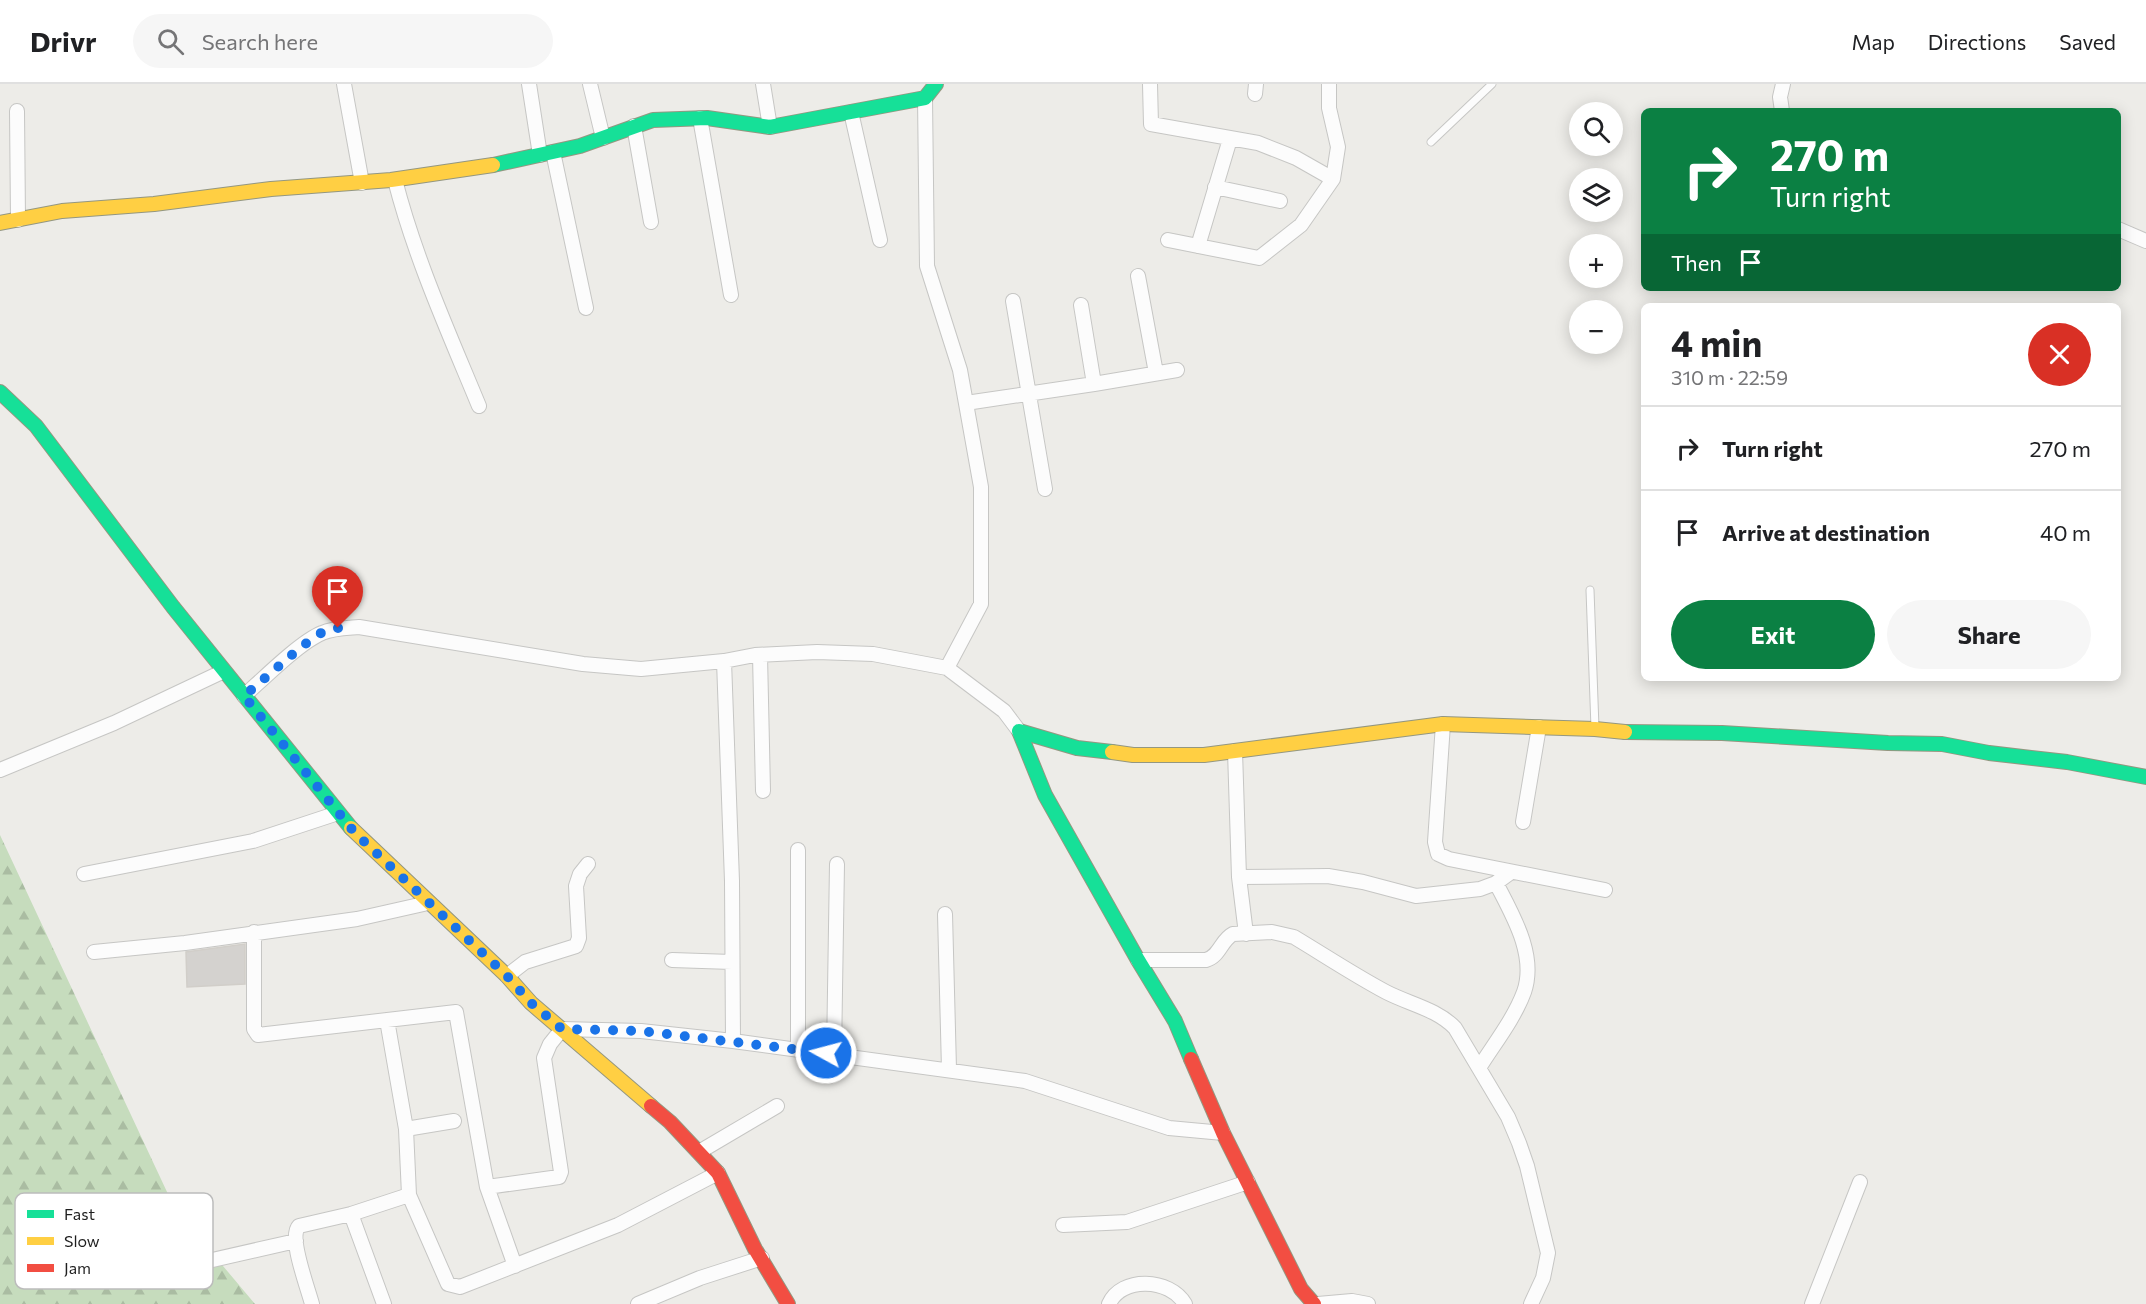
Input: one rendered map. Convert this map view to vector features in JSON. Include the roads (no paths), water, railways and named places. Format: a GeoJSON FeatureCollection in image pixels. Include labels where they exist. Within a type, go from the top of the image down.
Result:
{"type":"FeatureCollection","features":[{"type":"Feature","properties":{"kind":"street"},"geometry":{"type":"LineString","coordinates":[[344,84],[362,183]]}},
{"type":"Feature","properties":{"kind":"street"},"geometry":{"type":"LineString","coordinates":[[529,84],[586,308]]}},
{"type":"Feature","properties":{"kind":"street"},"geometry":{"type":"LineString","coordinates":[[590,84],[603,138]]}},
{"type":"Feature","properties":{"kind":"street"},"geometry":{"type":"LineString","coordinates":[[763,84],[770,127]]}},
{"type":"Feature","properties":{"kind":"street"},"geometry":{"type":"LineString","coordinates":[[936,84],[925,98],[927,266],[960,370],[981,487],[981,604],[947,668]]}},
{"type":"Feature","properties":{"kind":"street"},"geometry":{"type":"LineString","coordinates":[[1150,84],[1151,124],[1258,143],[1296,158],[1333,179]]}},
{"type":"Feature","properties":{"kind":"street"},"geometry":{"type":"LineString","coordinates":[[1168,240],[1259,258],[1301,225],[1333,179],[1338,147],[1329,108],[1329,84]]}},
{"type":"Feature","properties":{"kind":"street"},"geometry":{"type":"LineString","coordinates":[[1782,108],[1780,97],[1783,84]]}},
{"type":"Feature","properties":{"kind":"street"},"geometry":{"type":"LineString","coordinates":[[0,224],[62,212],[154,204],[271,189],[395,180],[498,165],[580,146],[653,120],[700,118],[770,127],[925,98]]}},
{"type":"Feature","properties":{"kind":"street"},"geometry":{"type":"LineString","coordinates":[[17,111],[18,220]]}},
{"type":"Feature","properties":{"kind":"street"},"geometry":{"type":"LineString","coordinates":[[851,112],[880,240]]}},
{"type":"Feature","properties":{"kind":"street"},"geometry":{"type":"LineString","coordinates":[[700,118],[731,294]]}},
{"type":"Feature","properties":{"kind":"street"},"geometry":{"type":"LineString","coordinates":[[634,126],[651,222]]}},
{"type":"Feature","properties":{"kind":"street"},"geometry":{"type":"LineString","coordinates":[[1198,246],[1230,139]]}},
{"type":"Feature","properties":{"kind":"street"},"geometry":{"type":"LineString","coordinates":[[395,180],[407,226],[429,288],[479,406]]}},
{"type":"Feature","properties":{"kind":"street"},"geometry":{"type":"LineString","coordinates":[[1215,187],[1280,201]]}},
{"type":"Feature","properties":{"kind":"street"},"geometry":{"type":"LineString","coordinates":[[2121,230],[2146,242]]}},
{"type":"Feature","properties":{"kind":"street"},"geometry":{"type":"LineString","coordinates":[[1138,276],[1156,373]]}},
{"type":"Feature","properties":{"kind":"street"},"geometry":{"type":"LineString","coordinates":[[1013,301],[1045,489]]}},
{"type":"Feature","properties":{"kind":"street"},"geometry":{"type":"LineString","coordinates":[[1081,305],[1094,384]]}},
{"type":"Feature","properties":{"kind":"street"},"geometry":{"type":"LineString","coordinates":[[966,403],[1177,370]]}},
{"type":"Feature","properties":{"kind":"street"},"geometry":{"type":"LineString","coordinates":[[0,392],[36,426],[224,671],[355,833],[507,976],[531,1003],[670,1122],[718,1173],[788,1304]]}},
{"type":"Feature","properties":{"kind":"street"},"geometry":{"type":"LineString","coordinates":[[244,696],[301,647],[321,633],[338,628],[359,627],[583,664],[641,669],[760,655],[817,652],[873,654],[947,668],[1004,711],[1020,731],[1045,795],[1138,960],[1176,1021],[1223,1133],[1301,1289],[1314,1304]]}},
{"type":"Feature","properties":{"kind":"street"},"geometry":{"type":"LineString","coordinates":[[760,655],[763,791]]}},
{"type":"Feature","properties":{"kind":"street"},"geometry":{"type":"LineString","coordinates":[[724,661],[732,881],[733,1041]]}},
{"type":"Feature","properties":{"kind":"street"},"geometry":{"type":"LineString","coordinates":[[0,770],[114,723],[224,671]]}},
{"type":"Feature","properties":{"kind":"street"},"geometry":{"type":"LineString","coordinates":[[1020,731],[1077,748],[1133,754],[1204,754],[1443,724],[1595,729],[1621,732],[1722,733],[1942,744],[1989,753],[2067,762],[2146,777]]}},
{"type":"Feature","properties":{"kind":"street"},"geometry":{"type":"LineString","coordinates":[[1443,724],[1435,842],[1438,854],[1449,859],[1605,891]]}},
{"type":"Feature","properties":{"kind":"street"},"geometry":{"type":"LineString","coordinates":[[1523,822],[1539,727]]}},
{"type":"Feature","properties":{"kind":"street"},"geometry":{"type":"LineString","coordinates":[[1235,751],[1239,877],[1246,934]]}},
{"type":"Feature","properties":{"kind":"street"},"geometry":{"type":"LineString","coordinates":[[84,874],[253,841],[338,813]]}},
{"type":"Feature","properties":{"kind":"street"},"geometry":{"type":"LineString","coordinates":[[798,850],[798,1049]]}},
{"type":"Feature","properties":{"kind":"street"},"geometry":{"type":"LineString","coordinates":[[507,976],[525,962],[576,946],[579,938],[576,886],[580,874],[588,864]]}},
{"type":"Feature","properties":{"kind":"street"},"geometry":{"type":"LineString","coordinates":[[834,1054],[837,864]]}},
{"type":"Feature","properties":{"kind":"street"},"geometry":{"type":"LineString","coordinates":[[1239,877],[1328,876],[1364,882],[1416,896],[1480,889],[1511,872]]}},
{"type":"Feature","properties":{"kind":"street"},"geometry":{"type":"LineString","coordinates":[[1479,1068],[1519,1003],[1527,980],[1521,934],[1496,882]]}},
{"type":"Feature","properties":{"kind":"street"},"geometry":{"type":"LineString","coordinates":[[94,952],[185,943],[357,920],[428,903]]}},
{"type":"Feature","properties":{"kind":"street"},"geometry":{"type":"LineString","coordinates":[[945,914],[949,1069]]}},
{"type":"Feature","properties":{"kind":"street"},"geometry":{"type":"LineString","coordinates":[[254,932],[254,1029],[258,1035],[456,1012],[487,1186],[515,1266]]}},
{"type":"Feature","properties":{"kind":"street"},"geometry":{"type":"LineString","coordinates":[[1138,960],[1211,958],[1233,934],[1272,932],[1294,937],[1381,989],[1444,1018],[1455,1028],[1508,1117],[1520,1143],[1548,1253],[1543,1278],[1531,1304]]}},
{"type":"Feature","properties":{"kind":"street"},"geometry":{"type":"LineString","coordinates":[[672,960],[732,962]]}},
{"type":"Feature","properties":{"kind":"street"},"geometry":{"type":"LineString","coordinates":[[387,1020],[406,1129],[409,1196],[448,1284],[460,1287],[618,1225],[718,1173]]}},
{"type":"Feature","properties":{"kind":"street"},"geometry":{"type":"LineString","coordinates":[[562,1029],[641,1031],[949,1069],[1024,1081],[1169,1128],[1223,1133]]}},
{"type":"Feature","properties":{"kind":"street"},"geometry":{"type":"LineString","coordinates":[[487,1186],[559,1177],[561,1172],[544,1058],[550,1044],[562,1029]]}},
{"type":"Feature","properties":{"kind":"street"},"geometry":{"type":"LineString","coordinates":[[699,1152],[777,1106]]}},
{"type":"Feature","properties":{"kind":"street"},"geometry":{"type":"LineString","coordinates":[[406,1129],[454,1121]]}},
{"type":"Feature","properties":{"kind":"street"},"geometry":{"type":"LineString","coordinates":[[1063,1225],[1127,1222],[1248,1182]]}},
{"type":"Feature","properties":{"kind":"street"},"geometry":{"type":"LineString","coordinates":[[1812,1304],[1860,1182]]}},
{"type":"Feature","properties":{"kind":"street"},"geometry":{"type":"LineString","coordinates":[[312,1304],[296,1241],[296,1228],[409,1196]]}},
{"type":"Feature","properties":{"kind":"street"},"geometry":{"type":"LineString","coordinates":[[351,1214],[384,1304]]}},
{"type":"Feature","properties":{"kind":"street"},"geometry":{"type":"LineString","coordinates":[[213,1260],[296,1241]]}},
{"type":"Feature","properties":{"kind":"street"},"geometry":{"type":"LineString","coordinates":[[638,1304],[700,1278],[762,1258]]}},
{"type":"Feature","properties":{"kind":"street"},"geometry":{"type":"LineString","coordinates":[[1109,1304],[1112,1297],[1127,1288],[1143,1284],[1165,1286],[1181,1296],[1185,1304]]}},
{"type":"Feature","properties":{"kind":"street"},"geometry":{"type":"LineString","coordinates":[[1318,1304],[1352,1301],[1368,1304]]}},
{"type":"Feature","properties":{"kind":"lane"},"geometry":{"type":"LineString","coordinates":[[1431,142],[1491,84]]}},
{"type":"Feature","properties":{"kind":"lane"},"geometry":{"type":"LineString","coordinates":[[1590,590],[1595,729]]}}]}
